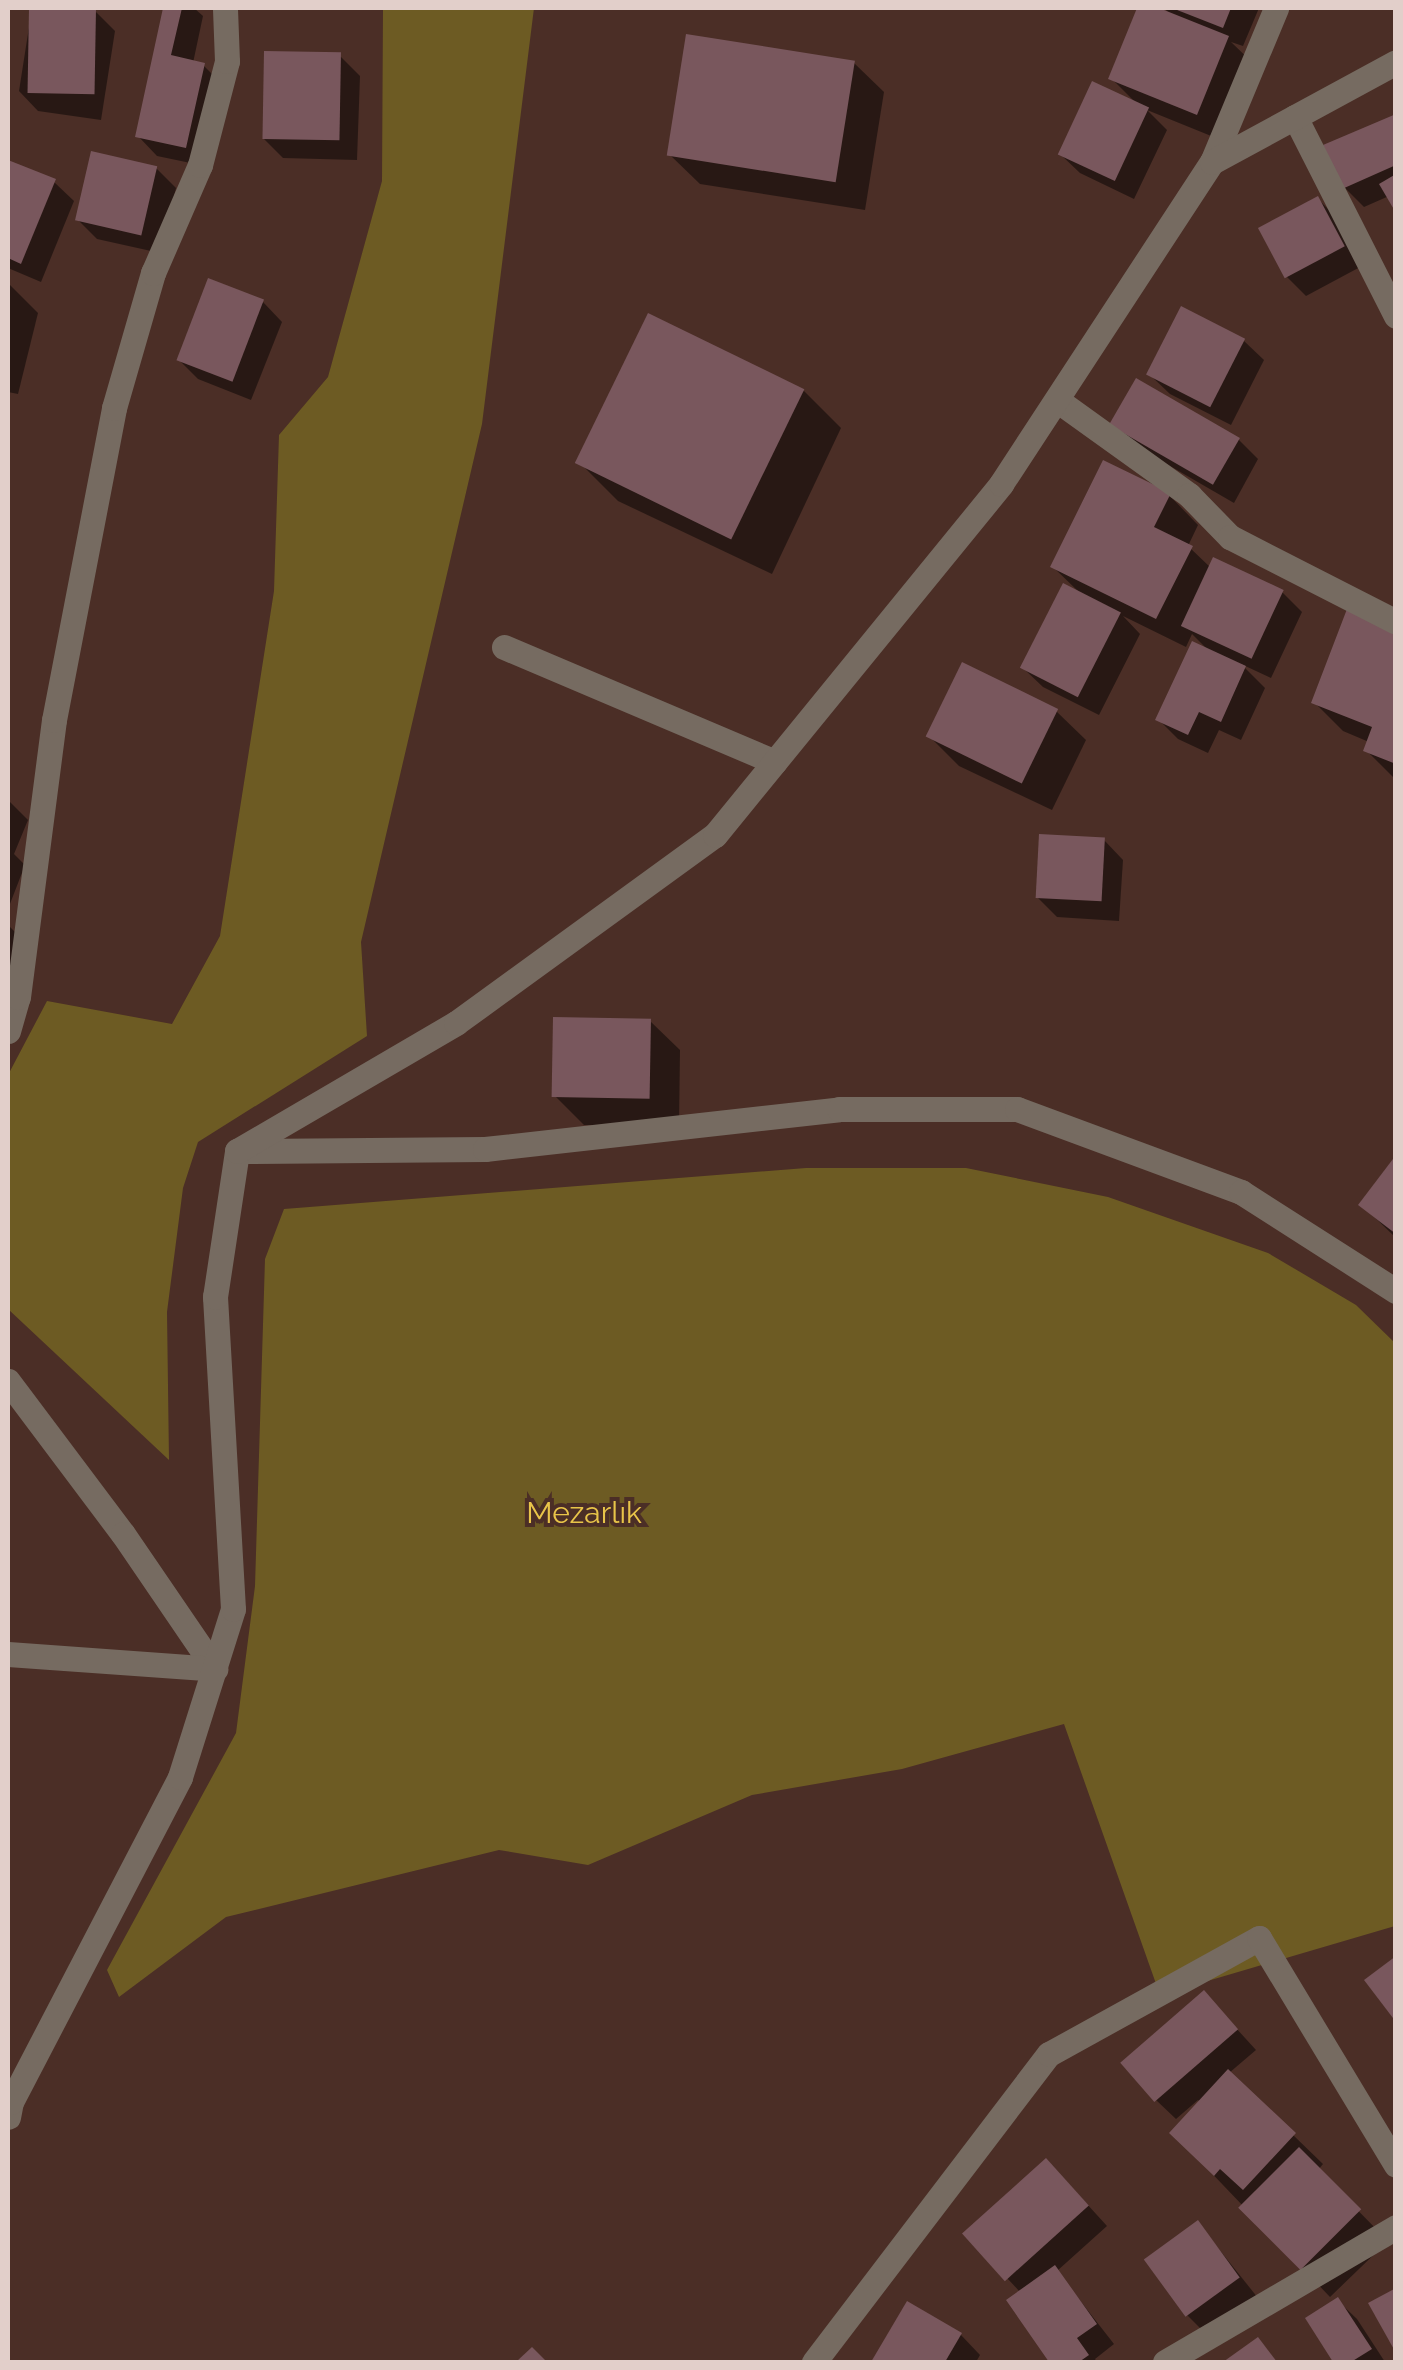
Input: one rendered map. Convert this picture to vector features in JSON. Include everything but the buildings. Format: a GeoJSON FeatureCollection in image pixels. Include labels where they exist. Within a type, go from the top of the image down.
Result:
{"type":"FeatureCollection","features":[{"type":"Feature","properties":{"kind":"street"},"geometry":{"type":"LineString","coordinates":[[8,1031],[18,997],[54,720],[114,408],[153,273],[200,165],[227,61],[225,8]]}},
{"type":"Feature","properties":{"kind":"street"},"geometry":{"type":"LineString","coordinates":[[237,1150],[489,999],[715,835],[1002,484],[1212,162],[1276,8]]}},
{"type":"Feature","properties":{"kind":"street"},"geometry":{"type":"LineString","coordinates":[[1212,162],[1396,62]]}},
{"type":"Feature","properties":{"kind":"street"},"geometry":{"type":"LineString","coordinates":[[1295,118],[1396,316]]}},
{"type":"Feature","properties":{"kind":"street"},"geometry":{"type":"LineString","coordinates":[[1056,400],[1189,496],[1230,537],[1396,622]]}},
{"type":"Feature","properties":{"kind":"street"},"geometry":{"type":"LineString","coordinates":[[504,646],[775,762]]}},
{"type":"Feature","properties":{"kind":"street"},"geometry":{"type":"LineString","coordinates":[[237,1150],[485,1149],[838,1109],[1017,1109],[1241,1192],[1396,1291]]}},
{"type":"Feature","properties":{"kind":"street"},"geometry":{"type":"LineString","coordinates":[[8,2117],[18,2069],[180,1778],[233,1609],[215,1297],[237,1150]]}},
{"type":"Feature","properties":{"kind":"street"},"geometry":{"type":"LineString","coordinates":[[8,1381],[25,1398],[123,1534],[214,1669]]}},
{"type":"Feature","properties":{"kind":"street"},"geometry":{"type":"LineString","coordinates":[[8,1654],[214,1669]]}},
{"type":"Feature","properties":{"kind":"street"},"geometry":{"type":"LineString","coordinates":[[814,2362],[1049,2054],[1258,1938],[1396,2165]]}},
{"type":"Feature","properties":{"kind":"street"},"geometry":{"type":"LineString","coordinates":[[1164,2362],[1396,2227]]}},
{"type":"Feature","properties":{"kind":"green space"},"geometry":{"type":"Polygon","coordinates":[[[383,8],[534,8],[482,424],[361,942],[367,1036],[198,1142],[183,1188],[167,1312],[169,1460],[8,1309],[8,1075],[47,1001],[172,1024],[220,936],[274,591],[279,435],[328,377],[382,181],[383,8]]]}},
{"type":"Feature","properties":{"kind":"green space","name":"Mezarlık"},"geometry":{"type":"Polygon","coordinates":[[[806,1168],[966,1168],[1108,1197],[1268,1253],[1356,1305],[1395,1343],[1395,1926],[1160,1995],[1064,1724],[902,1769],[752,1795],[588,1865],[499,1850],[226,1917],[119,1997],[107,1970],[236,1733],[255,1586],[265,1259],[284,1209],[806,1168]]]}}]}
